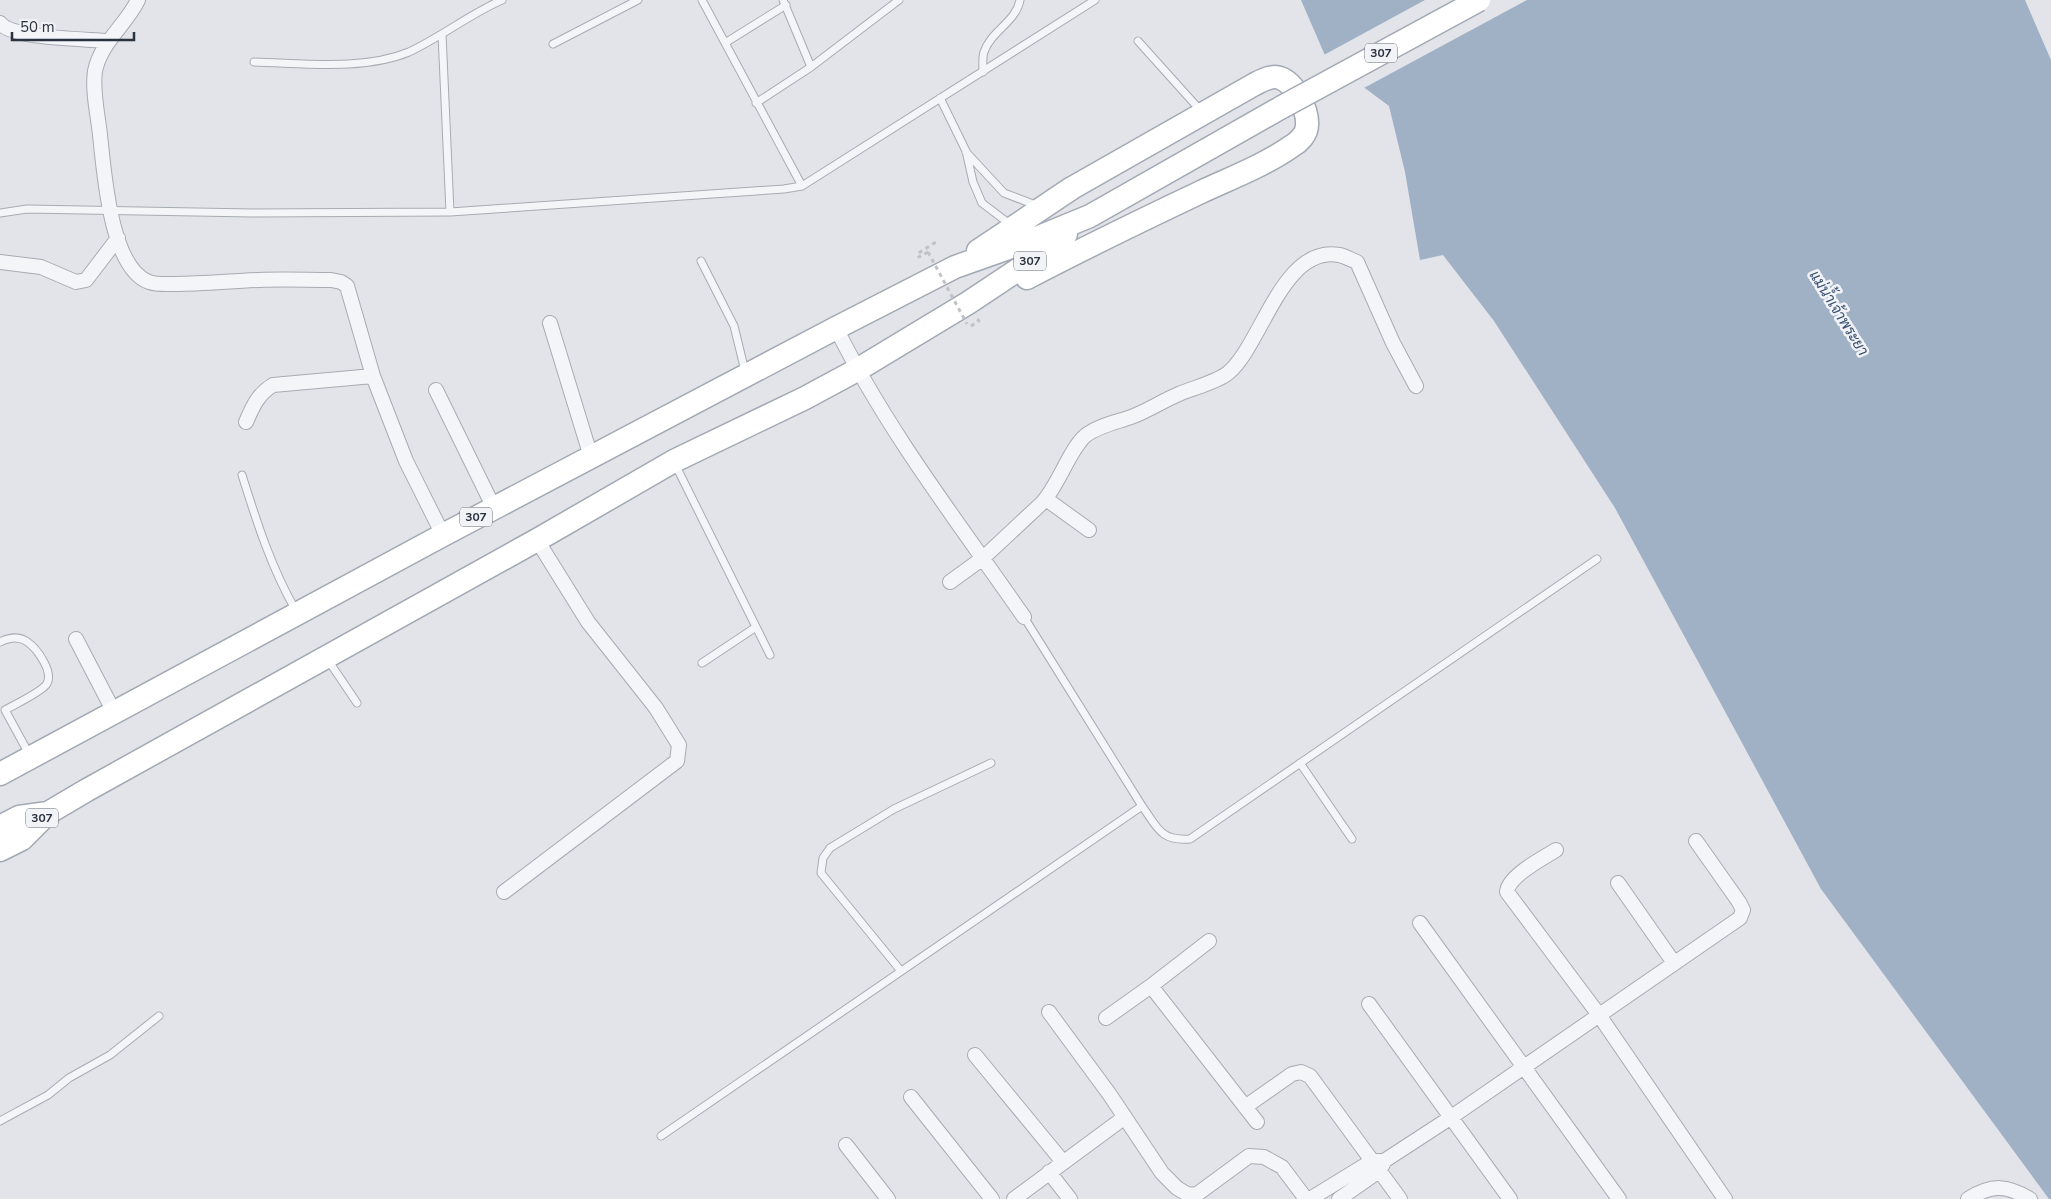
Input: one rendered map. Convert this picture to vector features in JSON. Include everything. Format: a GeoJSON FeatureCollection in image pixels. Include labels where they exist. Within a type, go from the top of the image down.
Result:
{"type":"FeatureCollection","features":[{"type":"Feature","properties":{"kind":"main road","name":"307"},"geometry":{"type":"LineString","coordinates":[[1,770],[31,757],[443,535],[955,267],[1034,239],[1090,216],[1282,107],[1479,0]]}},
{"type":"Feature","properties":{"kind":"main road"},"geometry":{"type":"LineString","coordinates":[[955,267],[1042,207],[1121,159],[1255,84],[1269,77],[1279,77],[1295,89],[1305,114],[1307,125],[1305,132],[1299,140],[1260,164],[1078,251],[1022,281],[968,314]]}},
{"type":"Feature","properties":{"kind":"main road","name":"307"},"geometry":{"type":"LineString","coordinates":[[0,850],[22,839],[48,813],[538,540],[674,462],[805,398],[968,314],[1040,254],[1090,216]]}},
{"type":"Feature","properties":{"kind":"main road"},"geometry":{"type":"LineString","coordinates":[[0,827],[19,818],[48,813]]}},
{"type":"Feature","properties":{"kind":"street"},"geometry":{"type":"LineString","coordinates":[[138,0],[108,41],[95,71],[95,94],[112,210],[118,238],[126,260],[136,273],[148,282],[161,284],[203,284],[259,280],[341,282],[347,286],[351,294],[373,376],[406,461],[443,535]]}},
{"type":"Feature","properties":{"kind":"street"},"geometry":{"type":"LineString","coordinates":[[0,23],[3,27],[37,36],[108,41]]}},
{"type":"Feature","properties":{"kind":"street"},"geometry":{"type":"LineString","coordinates":[[0,262],[41,267],[76,282],[86,280],[118,238]]}},
{"type":"Feature","properties":{"kind":"street"},"geometry":{"type":"LineString","coordinates":[[950,582],[983,558],[1032,515],[1046,500],[1085,436],[1097,429],[1142,414],[1178,394],[1226,374],[1239,362],[1277,295],[1298,268],[1322,255],[1339,255],[1357,262],[1393,343],[1416,386]]}},
{"type":"Feature","properties":{"kind":"street"},"geometry":{"type":"LineString","coordinates":[[550,323],[591,457]]}},
{"type":"Feature","properties":{"kind":"street"},"geometry":{"type":"LineString","coordinates":[[836,328],[857,370],[910,456],[1024,617]]}},
{"type":"Feature","properties":{"kind":"street"},"geometry":{"type":"LineString","coordinates":[[246,422],[258,397],[273,385],[373,376]]}},
{"type":"Feature","properties":{"kind":"street"},"geometry":{"type":"LineString","coordinates":[[436,390],[494,508]]}},
{"type":"Feature","properties":{"kind":"street"},"geometry":{"type":"LineString","coordinates":[[1046,500],[1089,530]]}},
{"type":"Feature","properties":{"kind":"street"},"geometry":{"type":"LineString","coordinates":[[504,892],[676,761],[679,754],[679,745],[656,708],[588,622],[538,540]]}},
{"type":"Feature","properties":{"kind":"street"},"geometry":{"type":"LineString","coordinates":[[76,639],[114,712]]}},
{"type":"Feature","properties":{"kind":"street"},"geometry":{"type":"LineString","coordinates":[[1310,1199],[1379,1164],[1450,1118],[1740,918],[1743,910],[1740,902],[1696,841]]}},
{"type":"Feature","properties":{"kind":"street"},"geometry":{"type":"LineString","coordinates":[[1556,850],[1514,878],[1507,887],[1507,892],[1598,1015],[1725,1199]]}},
{"type":"Feature","properties":{"kind":"street"},"geometry":{"type":"LineString","coordinates":[[1618,883],[1674,964]]}},
{"type":"Feature","properties":{"kind":"street"},"geometry":{"type":"LineString","coordinates":[[1420,923],[1525,1066],[1619,1199]]}},
{"type":"Feature","properties":{"kind":"street"},"geometry":{"type":"LineString","coordinates":[[1106,1018],[1209,941]]}},
{"type":"Feature","properties":{"kind":"street"},"geometry":{"type":"LineString","coordinates":[[1151,986],[1256,1122]]}},
{"type":"Feature","properties":{"kind":"street"},"geometry":{"type":"LineString","coordinates":[[1369,1004],[1510,1199]]}},
{"type":"Feature","properties":{"kind":"street"},"geometry":{"type":"LineString","coordinates":[[1049,1012],[1125,1116],[1162,1173],[1177,1188],[1188,1194],[1196,1195],[1249,1156],[1264,1156],[1282,1168],[1306,1199]]}},
{"type":"Feature","properties":{"kind":"street"},"geometry":{"type":"LineString","coordinates":[[974,1055],[1063,1162]]}},
{"type":"Feature","properties":{"kind":"street"},"geometry":{"type":"LineString","coordinates":[[1245,1107],[1292,1074],[1301,1072],[1310,1076],[1379,1164],[1400,1199]]}},
{"type":"Feature","properties":{"kind":"street"},"geometry":{"type":"LineString","coordinates":[[911,1097],[992,1199]]}},
{"type":"Feature","properties":{"kind":"street"},"geometry":{"type":"LineString","coordinates":[[1014,1199],[1125,1116]]}},
{"type":"Feature","properties":{"kind":"street"},"geometry":{"type":"LineString","coordinates":[[846,1146],[888,1199]]}},
{"type":"Feature","properties":{"kind":"street"},"geometry":{"type":"LineString","coordinates":[[1338,1199],[1379,1164]]}},
{"type":"Feature","properties":{"kind":"street"},"geometry":{"type":"LineString","coordinates":[[1049,1172],[1070,1199]]}},
{"type":"Feature","properties":{"kind":"street"},"geometry":{"type":"LineString","coordinates":[[1968,1199],[1980,1191],[2002,1187],[2014,1190],[2030,1199]]}},
{"type":"Feature","properties":{"kind":"lane"},"geometry":{"type":"LineString","coordinates":[[254,62],[356,64],[386,60],[409,52],[502,0]]}},
{"type":"Feature","properties":{"kind":"lane"},"geometry":{"type":"LineString","coordinates":[[553,44],[638,0]]}},
{"type":"Feature","properties":{"kind":"lane"},"geometry":{"type":"LineString","coordinates":[[702,0],[756,104],[802,186]]}},
{"type":"Feature","properties":{"kind":"lane"},"geometry":{"type":"LineString","coordinates":[[756,104],[899,0]]}},
{"type":"Feature","properties":{"kind":"lane"},"geometry":{"type":"LineString","coordinates":[[983,72],[984,53],[1018,10],[1020,0]]}},
{"type":"Feature","properties":{"kind":"lane"},"geometry":{"type":"LineString","coordinates":[[0,213],[27,209],[450,212],[784,189],[802,186],[1095,0]]}},
{"type":"Feature","properties":{"kind":"lane"},"geometry":{"type":"LineString","coordinates":[[725,43],[785,3],[810,66]]}},
{"type":"Feature","properties":{"kind":"lane"},"geometry":{"type":"LineString","coordinates":[[442,34],[450,212]]}},
{"type":"Feature","properties":{"kind":"lane"},"geometry":{"type":"LineString","coordinates":[[1138,41],[1202,113]]}},
{"type":"Feature","properties":{"kind":"lane"},"geometry":{"type":"LineString","coordinates":[[940,98],[966,152],[973,182],[982,203],[1013,226]]}},
{"type":"Feature","properties":{"kind":"lane"},"geometry":{"type":"LineString","coordinates":[[966,152],[1004,192],[1042,207]]}},
{"type":"Feature","properties":{"kind":"lane"},"geometry":{"type":"LineString","coordinates":[[701,261],[734,326],[746,375]]}},
{"type":"Feature","properties":{"kind":"lane"},"geometry":{"type":"LineString","coordinates":[[674,462],[770,655]]}},
{"type":"Feature","properties":{"kind":"lane"},"geometry":{"type":"LineString","coordinates":[[242,475],[263,542],[284,591],[297,613]]}},
{"type":"Feature","properties":{"kind":"lane"},"geometry":{"type":"LineString","coordinates":[[1024,617],[1142,806],[1163,835],[1176,840],[1190,839],[1597,560]]}},
{"type":"Feature","properties":{"kind":"lane"},"geometry":{"type":"LineString","coordinates":[[702,663],[756,627]]}},
{"type":"Feature","properties":{"kind":"lane"},"geometry":{"type":"LineString","coordinates":[[0,642],[7,638],[18,638],[27,642],[41,656],[49,679],[45,686],[3,711],[31,757]]}},
{"type":"Feature","properties":{"kind":"lane"},"geometry":{"type":"LineString","coordinates":[[326,657],[357,704]]}},
{"type":"Feature","properties":{"kind":"lane"},"geometry":{"type":"LineString","coordinates":[[901,971],[821,873],[824,858],[830,848],[894,808],[991,763]]}},
{"type":"Feature","properties":{"kind":"lane"},"geometry":{"type":"LineString","coordinates":[[1300,763],[1352,839]]}},
{"type":"Feature","properties":{"kind":"lane"},"geometry":{"type":"LineString","coordinates":[[661,1136],[1142,806]]}},
{"type":"Feature","properties":{"kind":"lane"},"geometry":{"type":"LineString","coordinates":[[0,1121],[48,1096],[69,1078],[110,1055],[159,1016]]}},
{"type":"Feature","properties":{"kind":"path"},"geometry":{"type":"LineString","coordinates":[[936,242],[917,254],[918,257],[928,252],[968,314]]}},
{"type":"Feature","properties":{"kind":"water","name":"แม่น้ำเจ้าพระยา"},"geometry":{"type":"Polygon","coordinates":[[[1301,0],[2025,0],[2051,60],[2051,1199],[2049,1199],[1821,889],[1615,508],[1494,321],[1443,255],[1420,260],[1405,172],[1389,106],[1327,60],[1301,0]]]}},
{"type":"Feature","properties":{"kind":"pier"},"geometry":{"type":"Polygon","coordinates":[[[1425,0],[1527,0],[1362,89],[1325,62],[1322,56],[1425,0]]]}}]}
